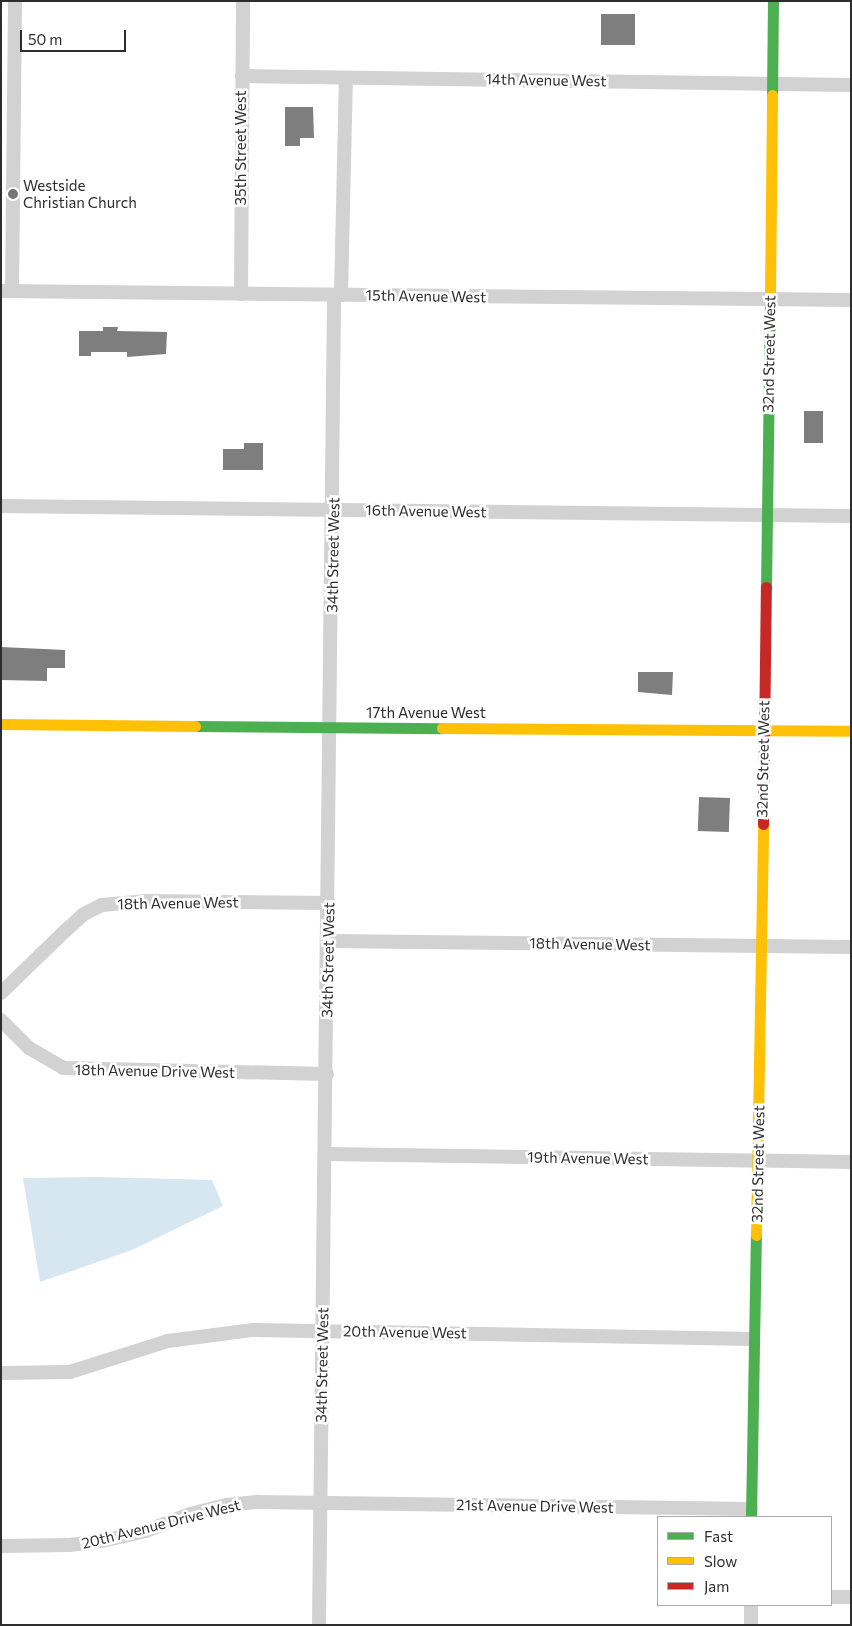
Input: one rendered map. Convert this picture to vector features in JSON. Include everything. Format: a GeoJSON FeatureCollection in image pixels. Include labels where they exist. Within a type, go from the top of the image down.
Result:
{"type":"FeatureCollection","features":[{"type":"Feature","properties":{"kind":"street"},"geometry":{"type":"LineString","coordinates":[[7,291],[15,1]]}},
{"type":"Feature","properties":{"kind":"street","name":"35th Street West"},"geometry":{"type":"LineString","coordinates":[[241,294],[243,1]]}},
{"type":"Feature","properties":{"kind":"street","name":"32nd Street West"},"geometry":{"type":"LineString","coordinates":[[751,1513],[762,946],[774,1]]}},
{"type":"Feature","properties":{"kind":"street","name":"14th Avenue West"},"geometry":{"type":"LineString","coordinates":[[242,76],[851,84]]}},
{"type":"Feature","properties":{"kind":"street","name":"34th Street West"},"geometry":{"type":"LineString","coordinates":[[319,1625],[333,509],[346,78]]}},
{"type":"Feature","properties":{"kind":"street","name":"15th Avenue West"},"geometry":{"type":"LineString","coordinates":[[7,291],[851,300]]}},
{"type":"Feature","properties":{"kind":"street","name":"16th Avenue West"},"geometry":{"type":"LineString","coordinates":[[1,506],[851,516]]}},
{"type":"Feature","properties":{"kind":"street","name":"17th Avenue West"},"geometry":{"type":"LineString","coordinates":[[1,724],[851,731]]}},
{"type":"Feature","properties":{"kind":"street","name":"18th Avenue West"},"geometry":{"type":"LineString","coordinates":[[1,992],[64,931],[84,914],[102,905],[146,901],[329,903]]}},
{"type":"Feature","properties":{"kind":"street","name":"18th Avenue West"},"geometry":{"type":"LineString","coordinates":[[328,941],[851,947]]}},
{"type":"Feature","properties":{"kind":"street","name":"18th Avenue Drive West"},"geometry":{"type":"LineString","coordinates":[[1,1020],[29,1048],[63,1068],[327,1074]]}},
{"type":"Feature","properties":{"kind":"street","name":"19th Avenue West"},"geometry":{"type":"LineString","coordinates":[[326,1154],[851,1162]]}},
{"type":"Feature","properties":{"kind":"street","name":"20th Avenue West"},"geometry":{"type":"LineString","coordinates":[[1,1374],[70,1372],[168,1341],[210,1334],[253,1330],[754,1338]]}},
{"type":"Feature","properties":{"kind":"street","name":"21st Avenue Drive West"},"geometry":{"type":"LineString","coordinates":[[320,1503],[751,1513]]}},
{"type":"Feature","properties":{"kind":"street","name":"20th Avenue Drive West"},"geometry":{"type":"LineString","coordinates":[[1,1546],[69,1545],[102,1541],[227,1505],[320,1503]]}},
{"type":"Feature","properties":{"kind":"street"},"geometry":{"type":"LineString","coordinates":[[832,1597],[851,1597]]}},
{"type":"Feature","properties":{"kind":"street"},"geometry":{"type":"LineString","coordinates":[[751,1606],[751,1625]]}},
{"type":"Feature","properties":{"kind":"shaded area"},"geometry":{"type":"Polygon","coordinates":[[[98,1177],[212,1180],[223,1206],[132,1250],[40,1282],[23,1178],[98,1177]]]}},
{"type":"Feature","properties":{"kind":"building"},"geometry":{"type":"Polygon","coordinates":[[[601,14],[635,14],[635,45],[601,45],[601,14]]]}},
{"type":"Feature","properties":{"kind":"building"},"geometry":{"type":"Polygon","coordinates":[[[285,107],[313,107],[314,138],[300,138],[300,146],[285,146],[285,107]]]}},
{"type":"Feature","properties":{"kind":"building"},"geometry":{"type":"Polygon","coordinates":[[[103,327],[118,327],[117,331],[167,332],[166,354],[127,357],[127,352],[91,352],[91,356],[79,356],[79,331],[103,331],[103,327]]]}},
{"type":"Feature","properties":{"kind":"building"},"geometry":{"type":"Polygon","coordinates":[[[804,411],[823,411],[823,443],[804,443],[804,411]]]}},
{"type":"Feature","properties":{"kind":"building"},"geometry":{"type":"Polygon","coordinates":[[[244,443],[263,443],[263,470],[223,470],[223,449],[244,449],[244,443]]]}},
{"type":"Feature","properties":{"kind":"building"},"geometry":{"type":"Polygon","coordinates":[[[1,647],[65,650],[65,668],[47,668],[47,681],[1,680],[1,647]]]}},
{"type":"Feature","properties":{"kind":"building"},"geometry":{"type":"Polygon","coordinates":[[[638,672],[673,672],[672,695],[638,692],[638,672]]]}},
{"type":"Feature","properties":{"kind":"building"},"geometry":{"type":"Polygon","coordinates":[[[699,797],[730,798],[729,832],[698,831],[699,797]]]}},
{"type":"Feature","properties":{"kind":"traffic: fast"},"geometry":{"type":"LineString","coordinates":[[772,95],[773,1]]}},
{"type":"Feature","properties":{"kind":"traffic: fast"},"geometry":{"type":"LineString","coordinates":[[766,587],[770,295]]}},
{"type":"Feature","properties":{"kind":"traffic: fast"},"geometry":{"type":"LineString","coordinates":[[195,726],[442,728]]}},
{"type":"Feature","properties":{"kind":"traffic: fast"},"geometry":{"type":"LineString","coordinates":[[751,1516],[756,1235]]}},
{"type":"Feature","properties":{"kind":"traffic: slow"},"geometry":{"type":"LineString","coordinates":[[770,295],[772,95]]}},
{"type":"Feature","properties":{"kind":"traffic: slow"},"geometry":{"type":"LineString","coordinates":[[1,724],[195,726]]}},
{"type":"Feature","properties":{"kind":"traffic: slow"},"geometry":{"type":"LineString","coordinates":[[442,728],[851,731]]}},
{"type":"Feature","properties":{"kind":"traffic: slow"},"geometry":{"type":"LineString","coordinates":[[756,1235],[763,824]]}},
{"type":"Feature","properties":{"kind":"traffic: jam"},"geometry":{"type":"LineString","coordinates":[[763,824],[766,587]]}},
{"type":"Feature","properties":{"kind":"place","name":"Westside Christian Church"},"geometry":{"type":"Point","coordinates":[13,194]}}]}
